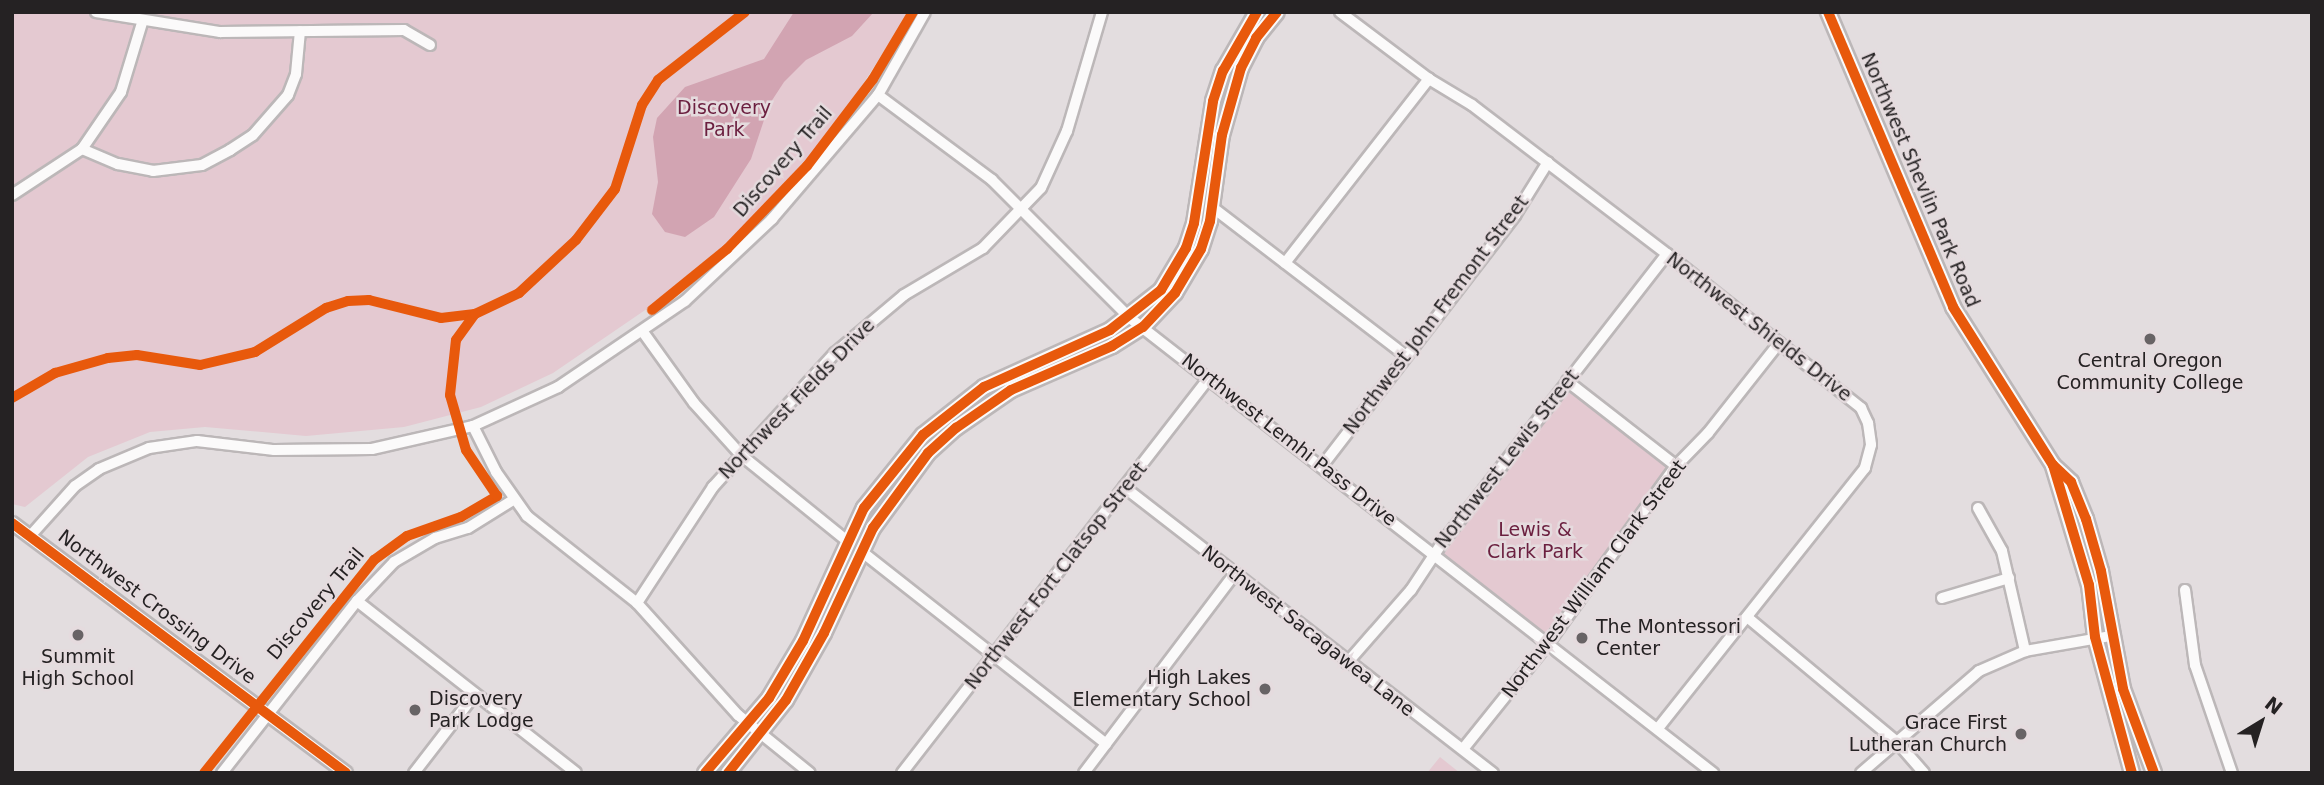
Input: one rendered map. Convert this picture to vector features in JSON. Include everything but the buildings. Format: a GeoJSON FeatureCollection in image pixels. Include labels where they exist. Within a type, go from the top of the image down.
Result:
{"type":"FeatureCollection","features":[{"type":"Feature","properties":{"kind":"main road"},"geometry":{"type":"LineString","coordinates":[[705,773],[748,725],[803,641],[846,540],[901,458],[951,411],[1014,370],[1136,323],[1161,290],[1186,248],[1213,101],[1237,41],[1257,12]]}},
{"type":"Feature","properties":{"kind":"main road"},"geometry":{"type":"LineString","coordinates":[[728,773],[761,735],[814,652],[861,551],[905,480],[956,428],[1011,390],[1112,346],[1191,269],[1212,207],[1231,98],[1256,38],[1277,12]]}},
{"type":"Feature","properties":{"kind":"main road","name":"Northwest Shevlin Park Road"},"geometry":{"type":"LineString","coordinates":[[1828,12],[1952,307],[2053,465],[2071,482],[2086,519],[2101,571],[2123,689],[2154,773]]}},
{"type":"Feature","properties":{"kind":"main road","name":"Northwest Shevlin Park Road"},"geometry":{"type":"LineString","coordinates":[[2053,465],[2089,585],[2095,637],[2132,773]]}},
{"type":"Feature","properties":{"kind":"street"},"geometry":{"type":"LineString","coordinates":[[96,12],[142,23],[220,32],[404,30],[430,45]]}},
{"type":"Feature","properties":{"kind":"street"},"geometry":{"type":"LineString","coordinates":[[31,535],[75,486],[124,456],[149,448],[197,441],[274,450],[372,449],[473,426],[558,387],[643,332],[763,229],[878,95],[925,12]]}},
{"type":"Feature","properties":{"kind":"street","name":"Northwest Fields Drive"},"geometry":{"type":"LineString","coordinates":[[637,603],[664,567],[694,513],[741,455],[855,335],[904,295],[983,248],[1025,209],[1055,163],[1102,12]]}},
{"type":"Feature","properties":{"kind":"street","name":"Northwest Shields Drive"},"geometry":{"type":"LineString","coordinates":[[1340,12],[1429,79],[1466,101],[1548,162],[1861,408],[1871,445],[1865,468],[1659,727]]}},
{"type":"Feature","properties":{"kind":"street"},"geometry":{"type":"LineString","coordinates":[[12,195],[82,149],[121,92],[142,23]]}},
{"type":"Feature","properties":{"kind":"street"},"geometry":{"type":"LineString","coordinates":[[82,149],[118,164],[153,171],[202,164],[230,150],[253,135],[288,94],[296,74],[300,31]]}},
{"type":"Feature","properties":{"kind":"street"},"geometry":{"type":"LineString","coordinates":[[1285,263],[1429,79]]}},
{"type":"Feature","properties":{"kind":"street","name":"Northwest Lemhi Pass Drive"},"geometry":{"type":"LineString","coordinates":[[878,95],[967,159],[1025,209],[1136,323],[1435,552],[1659,727],[1713,773]]}},
{"type":"Feature","properties":{"kind":"street","name":"Northwest John Fremont Street"},"geometry":{"type":"LineString","coordinates":[[1322,467],[1515,215],[1548,162]]}},
{"type":"Feature","properties":{"kind":"street"},"geometry":{"type":"LineString","coordinates":[[1212,207],[1406,356]]}},
{"type":"Feature","properties":{"kind":"street","name":"Northwest Lewis Street"},"geometry":{"type":"LineString","coordinates":[[1347,663],[1411,590],[1435,552],[1667,254]]}},
{"type":"Feature","properties":{"kind":"street"},"geometry":{"type":"LineString","coordinates":[[643,332],[694,403],[741,455],[846,540]]}},
{"type":"Feature","properties":{"kind":"street","name":"Northwest William Clark Street"},"geometry":{"type":"LineString","coordinates":[[1463,749],[1549,642],[1676,466],[1708,433],[1779,344]]}},
{"type":"Feature","properties":{"kind":"street","name":"Northwest Fort Clatsop Street"},"geometry":{"type":"LineString","coordinates":[[902,773],[1209,379]]}},
{"type":"Feature","properties":{"kind":"street"},"geometry":{"type":"LineString","coordinates":[[1566,382],[1676,466]]}},
{"type":"Feature","properties":{"kind":"street"},"geometry":{"type":"LineString","coordinates":[[473,426],[513,500],[545,533],[637,603],[748,725],[810,773]]}},
{"type":"Feature","properties":{"kind":"street","name":"Northwest Sacagawea Lane"},"geometry":{"type":"LineString","coordinates":[[1124,487],[1347,663],[1493,773]]}},
{"type":"Feature","properties":{"kind":"street"},"geometry":{"type":"LineString","coordinates":[[222,773],[384,570],[413,548],[468,528],[513,500]]}},
{"type":"Feature","properties":{"kind":"street"},"geometry":{"type":"LineString","coordinates":[[1978,508],[1996,536],[2010,578],[2025,651]]}},
{"type":"Feature","properties":{"kind":"street","name":"Northwest Crossing Drive"},"geometry":{"type":"LineString","coordinates":[[12,523],[346,773]]}},
{"type":"Feature","properties":{"kind":"street"},"geometry":{"type":"LineString","coordinates":[[861,551],[1106,744]]}},
{"type":"Feature","properties":{"kind":"street"},"geometry":{"type":"LineString","coordinates":[[1084,773],[1234,575]]}},
{"type":"Feature","properties":{"kind":"street"},"geometry":{"type":"LineString","coordinates":[[1942,598],[2010,578]]}},
{"type":"Feature","properties":{"kind":"street"},"geometry":{"type":"LineString","coordinates":[[2185,590],[2194,665],[2232,773]]}},
{"type":"Feature","properties":{"kind":"street"},"geometry":{"type":"LineString","coordinates":[[357,601],[576,773]]}},
{"type":"Feature","properties":{"kind":"street"},"geometry":{"type":"LineString","coordinates":[[1747,617],[1897,742],[1924,773]]}},
{"type":"Feature","properties":{"kind":"street"},"geometry":{"type":"LineString","coordinates":[[1861,773],[1979,671],[2025,651],[2111,636]]}},
{"type":"Feature","properties":{"kind":"street"},"geometry":{"type":"LineString","coordinates":[[414,773],[475,694]]}},
{"type":"Feature","properties":{"kind":"green space","name":"Discovery Park"},"geometry":{"type":"Polygon","coordinates":[[[12,12],[909,12],[840,120],[761,212],[673,291],[553,373],[481,407],[404,427],[306,436],[205,427],[150,432],[88,457],[25,507],[12,504],[12,12]]]}},
{"type":"Feature","properties":{"kind":"green space","name":"Lewis & Clark Park"},"geometry":{"type":"Polygon","coordinates":[[[1567,381],[1676,466],[1543,636],[1434,551],[1567,381]]]}},
{"type":"Feature","properties":{"kind":"green space"},"geometry":{"type":"Polygon","coordinates":[[[1440,757],[1460,773],[1427,773],[1440,757]]]}},
{"type":"Feature","properties":{"kind":"shaded area"},"geometry":{"type":"Polygon","coordinates":[[[794,12],[873,13],[852,36],[806,60],[784,82],[769,105],[751,159],[714,217],[685,237],[665,232],[652,214],[658,182],[653,137],[657,118],[685,87],[764,59],[794,12]]]}},
{"type":"Feature","properties":{"kind":"cycle path","name":"Discovery Trail"},"geometry":{"type":"LineString","coordinates":[[204,773],[374,560],[407,536],[461,517],[497,496],[466,450],[450,395],[456,340],[475,314],[519,293],[576,240],[615,189],[642,105],[658,80],[745,12]]}},
{"type":"Feature","properties":{"kind":"cycle path","name":"Discovery Trail"},"geometry":{"type":"LineString","coordinates":[[652,310],[727,249],[807,166],[873,79],[913,12]]}},
{"type":"Feature","properties":{"kind":"cycle path"},"geometry":{"type":"LineString","coordinates":[[705,773],[769,698],[803,641],[864,508],[923,435],[984,387],[1110,330],[1161,290],[1186,248],[1194,223],[1213,101],[1223,71],[1257,12]]}},
{"type":"Feature","properties":{"kind":"cycle path"},"geometry":{"type":"LineString","coordinates":[[728,773],[786,700],[824,633],[873,528],[928,453],[956,428],[1011,390],[1112,346],[1143,327],[1175,293],[1201,249],[1210,221],[1222,135],[1241,68],[1256,38],[1277,12]]}},
{"type":"Feature","properties":{"kind":"cycle path"},"geometry":{"type":"LineString","coordinates":[[1828,12],[1953,307],[2053,465],[2071,482],[2086,519],[2101,571],[2123,689],[2154,773]]}},
{"type":"Feature","properties":{"kind":"cycle path"},"geometry":{"type":"LineString","coordinates":[[12,398],[55,373],[108,358],[137,355],[200,365],[255,352],[326,308],[348,301],[369,300],[441,318],[475,314]]}},
{"type":"Feature","properties":{"kind":"cycle path"},"geometry":{"type":"LineString","coordinates":[[2053,465],[2089,585],[2095,637],[2132,773]]}},
{"type":"Feature","properties":{"kind":"cycle path"},"geometry":{"type":"LineString","coordinates":[[12,523],[346,773]]}},
{"type":"Feature","properties":{"kind":"place","name":"Central Oregon Community College"},"geometry":{"type":"Point","coordinates":[2150,339]}},
{"type":"Feature","properties":{"kind":"place","name":"Summit High School"},"geometry":{"type":"Point","coordinates":[78,635]}},
{"type":"Feature","properties":{"kind":"place","name":"The Montessori Center"},"geometry":{"type":"Point","coordinates":[1582,638]}},
{"type":"Feature","properties":{"kind":"place","name":"High Lakes Elementary School"},"geometry":{"type":"Point","coordinates":[1265,689]}},
{"type":"Feature","properties":{"kind":"place","name":"Discovery Park Lodge"},"geometry":{"type":"Point","coordinates":[415,710]}},
{"type":"Feature","properties":{"kind":"place","name":"Grace First Lutheran Church"},"geometry":{"type":"Point","coordinates":[2021,734]}}]}
